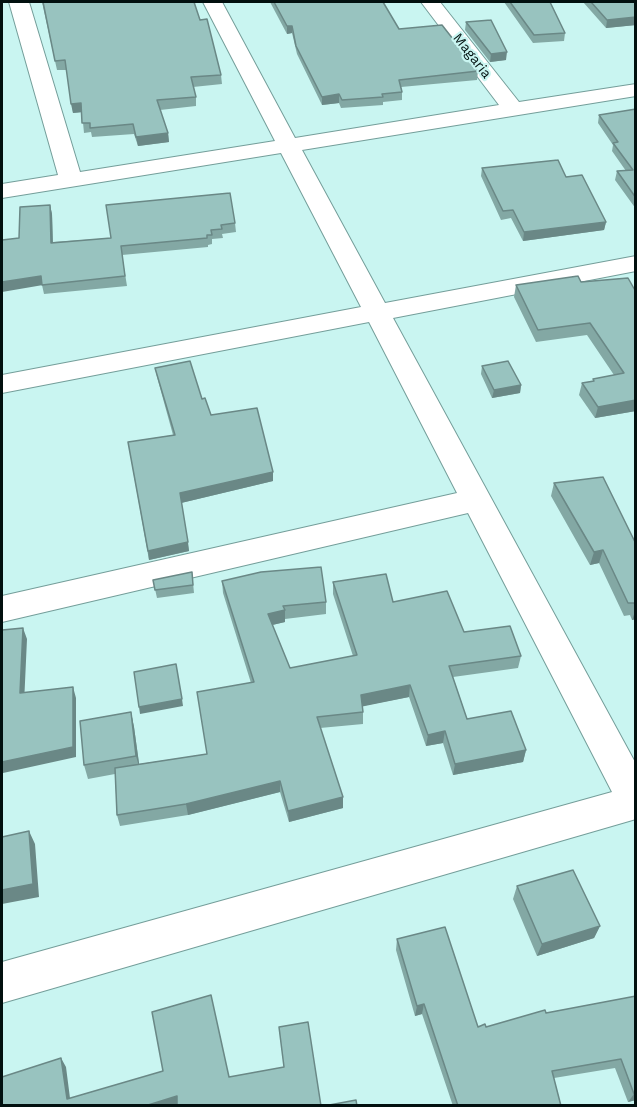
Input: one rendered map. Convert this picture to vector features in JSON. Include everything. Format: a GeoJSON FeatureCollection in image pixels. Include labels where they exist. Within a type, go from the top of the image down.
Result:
{"type":"FeatureCollection","features":[{"type":"Feature","properties":{"kind":"street"},"geometry":{"type":"LineString","coordinates":[[20,2],[71,180]]}},
{"type":"Feature","properties":{"kind":"street"},"geometry":{"type":"LineString","coordinates":[[2,983],[636,802],[212,2]]}},
{"type":"Feature","properties":{"kind":"street","name":"Magaria"},"geometry":{"type":"LineString","coordinates":[[430,2],[514,110]]}},
{"type":"Feature","properties":{"kind":"street"},"geometry":{"type":"LineString","coordinates":[[2,191],[636,90]]}},
{"type":"Feature","properties":{"kind":"street"},"geometry":{"type":"LineString","coordinates":[[2,384],[636,263]]}},
{"type":"Feature","properties":{"kind":"street"},"geometry":{"type":"LineString","coordinates":[[2,609],[476,500]]}},
{"type":"Feature","properties":{"kind":"building"},"geometry":{"type":"Polygon","coordinates":[[[43,2],[194,2],[200,20],[207,19],[221,75],[191,77],[196,97],[157,100],[168,133],[136,137],[133,124],[90,128],[90,123],[82,123],[81,103],[71,104],[65,60],[55,61],[43,2]]]}},
{"type":"Feature","properties":{"kind":"building"},"geometry":{"type":"Polygon","coordinates":[[[274,2],[383,2],[399,29],[442,25],[478,71],[399,80],[402,92],[382,94],[383,97],[342,100],[339,94],[322,97],[296,46],[292,26],[287,26],[274,2]]]}},
{"type":"Feature","properties":{"kind":"building"},"geometry":{"type":"Polygon","coordinates":[[[510,2],[550,2],[565,33],[534,35],[510,2]]]}},
{"type":"Feature","properties":{"kind":"building"},"geometry":{"type":"Polygon","coordinates":[[[591,2],[636,2],[636,17],[607,20],[591,2]]]}},
{"type":"Feature","properties":{"kind":"building"},"geometry":{"type":"Polygon","coordinates":[[[491,20],[507,52],[491,54],[466,22],[491,20]]]}},
{"type":"Feature","properties":{"kind":"building"},"geometry":{"type":"Polygon","coordinates":[[[636,109],[636,198],[617,171],[633,170],[613,143],[618,142],[599,115],[636,109]]]}},
{"type":"Feature","properties":{"kind":"building"},"geometry":{"type":"Polygon","coordinates":[[[558,160],[566,177],[582,175],[606,222],[524,232],[513,210],[503,211],[482,168],[558,160]]]}},
{"type":"Feature","properties":{"kind":"building"},"geometry":{"type":"Polygon","coordinates":[[[230,193],[235,223],[221,225],[222,229],[211,230],[212,235],[207,235],[207,238],[121,246],[125,276],[42,285],[41,276],[2,282],[2,240],[19,238],[20,207],[50,205],[51,243],[111,238],[106,205],[230,193]]]}},
{"type":"Feature","properties":{"kind":"building"},"geometry":{"type":"Polygon","coordinates":[[[578,276],[581,282],[628,278],[636,292],[636,400],[598,407],[582,383],[624,373],[590,323],[538,330],[516,285],[578,276]]]}},
{"type":"Feature","properties":{"kind":"building"},"geometry":{"type":"Polygon","coordinates":[[[190,361],[202,399],[205,398],[211,415],[257,408],[273,472],[180,493],[188,542],[148,551],[128,442],[175,435],[155,368],[190,361]]]}},
{"type":"Feature","properties":{"kind":"building"},"geometry":{"type":"Polygon","coordinates":[[[508,361],[521,385],[494,390],[482,366],[508,361]]]}},
{"type":"Feature","properties":{"kind":"building"},"geometry":{"type":"Polygon","coordinates":[[[603,477],[636,544],[636,606],[634,603],[628,603],[603,550],[594,552],[554,483],[603,477]]]}},
{"type":"Feature","properties":{"kind":"building"},"geometry":{"type":"Polygon","coordinates":[[[321,567],[326,602],[283,606],[285,610],[268,614],[290,668],[357,655],[333,582],[386,574],[393,602],[447,591],[464,632],[510,626],[521,656],[449,666],[467,719],[511,711],[526,750],[455,764],[445,731],[428,735],[410,685],[361,695],[363,712],[317,717],[343,797],[288,811],[280,781],[186,804],[117,815],[115,768],[207,754],[197,692],[254,682],[222,581],[261,572],[321,567]]]}},
{"type":"Feature","properties":{"kind":"building"},"geometry":{"type":"Polygon","coordinates":[[[192,572],[193,585],[155,590],[153,580],[192,572]]]}},
{"type":"Feature","properties":{"kind":"building"},"geometry":{"type":"Polygon","coordinates":[[[23,628],[20,693],[73,687],[73,747],[2,762],[2,630],[23,628]]]}},
{"type":"Feature","properties":{"kind":"building"},"geometry":{"type":"Polygon","coordinates":[[[176,664],[182,699],[139,707],[134,672],[176,664]]]}},
{"type":"Feature","properties":{"kind":"building"},"geometry":{"type":"Polygon","coordinates":[[[131,712],[136,756],[84,765],[80,721],[131,712]]]}},
{"type":"Feature","properties":{"kind":"building"},"geometry":{"type":"Polygon","coordinates":[[[29,831],[33,884],[2,890],[2,837],[29,831]]]}},
{"type":"Feature","properties":{"kind":"building"},"geometry":{"type":"Polygon","coordinates":[[[573,870],[600,926],[542,944],[517,886],[573,870]]]}},
{"type":"Feature","properties":{"kind":"building"},"geometry":{"type":"Polygon","coordinates":[[[445,927],[478,1027],[485,1024],[486,1027],[545,1010],[546,1013],[636,996],[636,1093],[634,1094],[621,1059],[552,1071],[561,1106],[458,1106],[424,1004],[417,1006],[397,939],[445,927]]]}},
{"type":"Feature","properties":{"kind":"building"},"geometry":{"type":"Polygon","coordinates":[[[211,995],[229,1077],[284,1067],[279,1027],[308,1022],[321,1106],[177,1106],[177,1096],[145,1106],[2,1106],[2,1077],[61,1058],[67,1099],[163,1071],[152,1012],[211,995]]]}},
{"type":"Feature","properties":{"kind":"building"},"geometry":{"type":"Polygon","coordinates":[[[356,1100],[357,1106],[324,1106],[356,1100]]]}}]}
